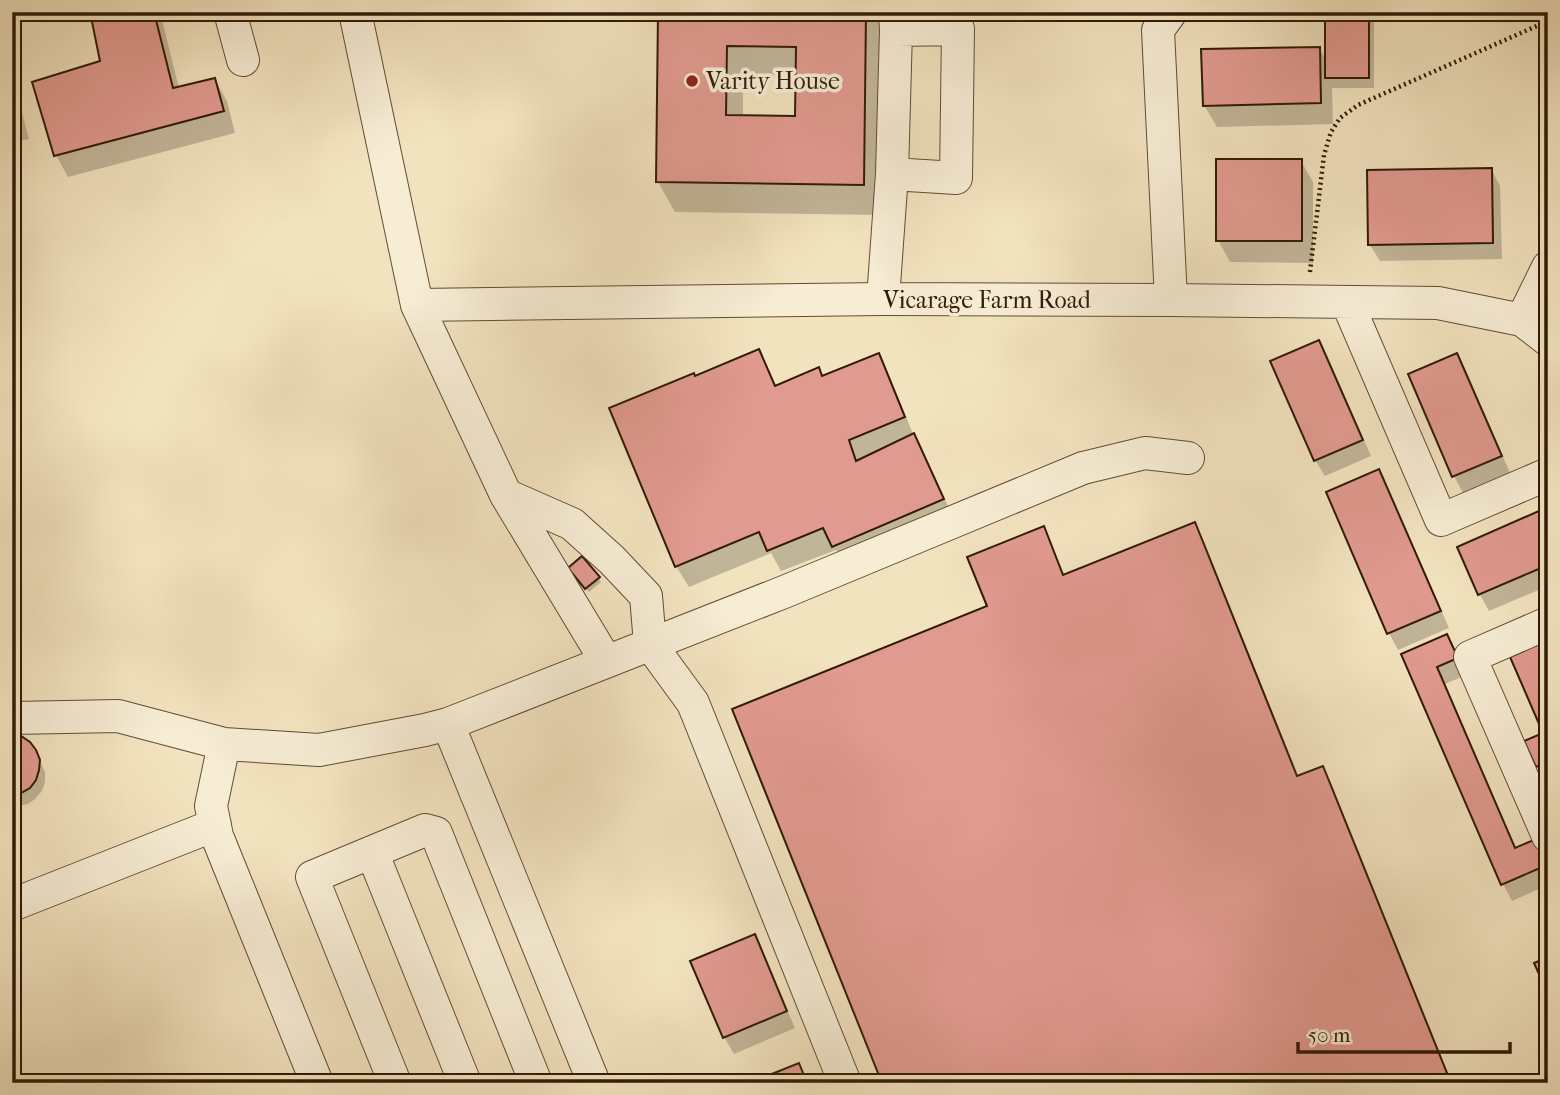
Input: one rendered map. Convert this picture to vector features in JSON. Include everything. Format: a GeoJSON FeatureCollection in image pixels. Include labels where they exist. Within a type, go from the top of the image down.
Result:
{"type":"FeatureCollection","features":[{"type":"Feature","properties":{"kind":"street"},"geometry":{"type":"LineString","coordinates":[[230,12],[243,60]]}},
{"type":"Feature","properties":{"kind":"street"},"geometry":{"type":"LineString","coordinates":[[355,12],[417,305],[506,495],[606,661]]}},
{"type":"Feature","properties":{"kind":"street"},"geometry":{"type":"LineString","coordinates":[[1171,12],[1158,30],[1171,300]]}},
{"type":"Feature","properties":{"kind":"street"},"geometry":{"type":"LineString","coordinates":[[883,299],[892,174],[895,21],[958,29],[956,178],[892,174]]}},
{"type":"Feature","properties":{"kind":"street"},"geometry":{"type":"LineString","coordinates":[[1522,320],[1548,267]]}},
{"type":"Feature","properties":{"kind":"street","name":"Vicarage Farm Road"},"geometry":{"type":"LineString","coordinates":[[417,305],[883,299],[1438,303],[1522,320],[1548,340]]}},
{"type":"Feature","properties":{"kind":"street"},"geometry":{"type":"LineString","coordinates":[[1347,302],[1441,520],[1548,474]]}},
{"type":"Feature","properties":{"kind":"street"},"geometry":{"type":"LineString","coordinates":[[12,718],[118,716],[224,744],[319,750],[425,730],[448,724],[785,592],[1083,468],[1144,453],[1188,458]]}},
{"type":"Feature","properties":{"kind":"street"},"geometry":{"type":"LineString","coordinates":[[506,495],[572,524],[646,596],[650,644],[693,702],[845,1083]]}},
{"type":"Feature","properties":{"kind":"street"},"geometry":{"type":"LineString","coordinates":[[1548,623],[1470,657],[1548,836]]}},
{"type":"Feature","properties":{"kind":"street"},"geometry":{"type":"LineString","coordinates":[[448,724],[594,1083]]}},
{"type":"Feature","properties":{"kind":"street"},"geometry":{"type":"LineString","coordinates":[[224,744],[211,806],[217,836],[317,1083]]}},
{"type":"Feature","properties":{"kind":"street"},"geometry":{"type":"LineString","coordinates":[[12,905],[215,825]]}},
{"type":"Feature","properties":{"kind":"street"},"geometry":{"type":"LineString","coordinates":[[395,1083],[312,877],[425,830],[436,833],[536,1083]]}},
{"type":"Feature","properties":{"kind":"street"},"geometry":{"type":"LineString","coordinates":[[372,852],[465,1083]]}},
{"type":"Feature","properties":{"kind":"path"},"geometry":{"type":"LineString","coordinates":[[1307,301],[1324,155],[1331,132],[1340,118],[1357,105],[1548,21]]}},
{"type":"Feature","properties":{"kind":"building"},"geometry":{"type":"Polygon","coordinates":[[[90,12],[154,12],[173,88],[215,78],[224,111],[54,156],[32,82],[100,61],[90,12]]]}},
{"type":"Feature","properties":{"kind":"building","name":"Varity House"},"geometry":{"type":"Polygon","coordinates":[[[658,12],[866,12],[864,185],[656,182],[658,12]],[[727,46],[726,115],[795,116],[796,47],[727,46]]]}},
{"type":"Feature","properties":{"kind":"building"},"geometry":{"type":"Polygon","coordinates":[[[1325,12],[1369,12],[1369,78],[1325,78],[1325,12]]]}},
{"type":"Feature","properties":{"kind":"building"},"geometry":{"type":"Polygon","coordinates":[[[1320,47],[1321,103],[1203,106],[1201,49],[1320,47]]]}},
{"type":"Feature","properties":{"kind":"building"},"geometry":{"type":"Polygon","coordinates":[[[1216,159],[1302,159],[1302,241],[1216,241],[1216,159]]]}},
{"type":"Feature","properties":{"kind":"building"},"geometry":{"type":"Polygon","coordinates":[[[1492,168],[1493,243],[1368,245],[1367,170],[1492,168]]]}},
{"type":"Feature","properties":{"kind":"building"},"geometry":{"type":"Polygon","coordinates":[[[1319,340],[1363,440],[1314,461],[1270,361],[1319,340]]]}},
{"type":"Feature","properties":{"kind":"building"},"geometry":{"type":"Polygon","coordinates":[[[759,349],[775,386],[819,367],[822,376],[879,353],[905,417],[849,440],[856,461],[914,433],[944,499],[832,547],[823,528],[767,551],[759,532],[675,567],[609,408],[759,349]]]}},
{"type":"Feature","properties":{"kind":"building"},"geometry":{"type":"Polygon","coordinates":[[[1457,353],[1502,456],[1452,477],[1408,374],[1457,353]]]}},
{"type":"Feature","properties":{"kind":"building"},"geometry":{"type":"Polygon","coordinates":[[[1379,469],[1441,611],[1387,634],[1326,492],[1379,469]]]}},
{"type":"Feature","properties":{"kind":"building"},"geometry":{"type":"Polygon","coordinates":[[[1548,507],[1548,565],[1478,595],[1457,547],[1548,507]]]}},
{"type":"Feature","properties":{"kind":"building"},"geometry":{"type":"Polygon","coordinates":[[[1195,522],[1297,776],[1323,766],[1451,1083],[882,1083],[732,709],[987,606],[967,557],[1044,526],[1063,575],[1195,522]]]}},
{"type":"Feature","properties":{"kind":"building"},"geometry":{"type":"Polygon","coordinates":[[[582,556],[600,577],[585,589],[568,568],[582,556]]]}},
{"type":"Feature","properties":{"kind":"building"},"geometry":{"type":"Polygon","coordinates":[[[1447,634],[1458,658],[1437,667],[1515,848],[1536,839],[1547,865],[1501,885],[1401,654],[1447,634]]]}},
{"type":"Feature","properties":{"kind":"building"},"geometry":{"type":"Polygon","coordinates":[[[1548,640],[1548,762],[1536,767],[1524,741],[1543,733],[1510,657],[1548,640]]]}},
{"type":"Feature","properties":{"kind":"building"},"geometry":{"type":"Polygon","coordinates":[[[12,734],[30,742],[40,760],[36,780],[30,788],[12,795],[12,734]]]}},
{"type":"Feature","properties":{"kind":"building"},"geometry":{"type":"Polygon","coordinates":[[[755,934],[787,1011],[723,1038],[690,961],[755,934]]]}},
{"type":"Feature","properties":{"kind":"building"},"geometry":{"type":"Polygon","coordinates":[[[1548,957],[1548,994],[1534,963],[1548,957]]]}},
{"type":"Feature","properties":{"kind":"building"},"geometry":{"type":"Polygon","coordinates":[[[799,1063],[807,1083],[749,1083],[799,1063]]]}},
{"type":"Feature","properties":{"kind":"place","name":"Varity House"},"geometry":{"type":"Point","coordinates":[692,81]}}]}
